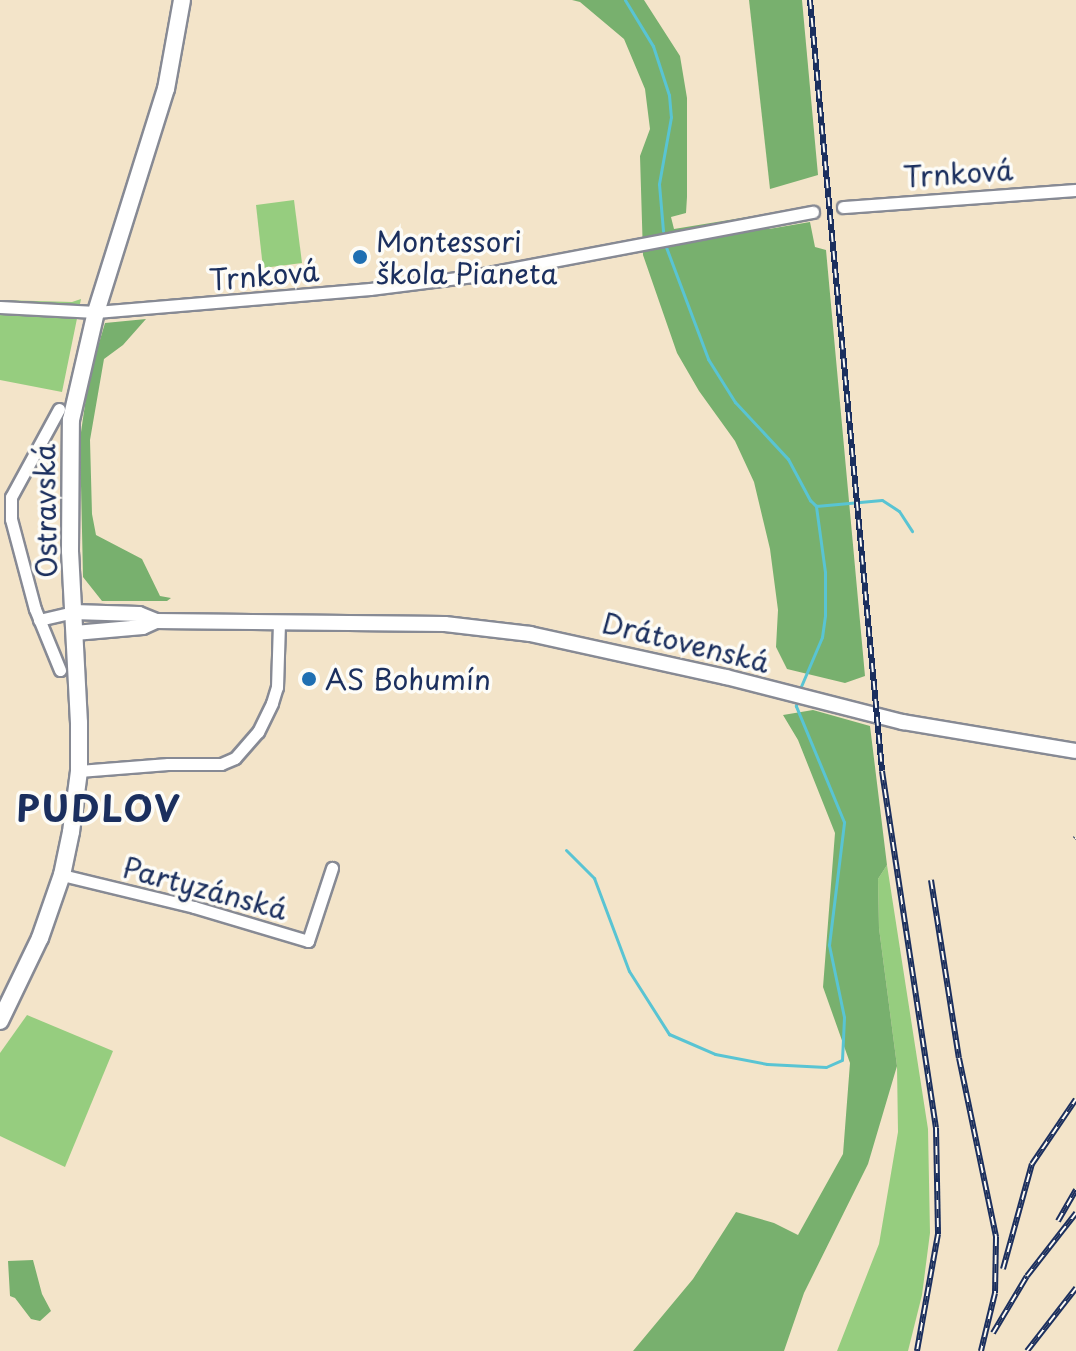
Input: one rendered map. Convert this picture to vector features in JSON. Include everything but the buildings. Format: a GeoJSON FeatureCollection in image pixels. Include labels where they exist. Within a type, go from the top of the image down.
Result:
{"type":"FeatureCollection","features":[{"type":"Feature","properties":{"kind":"main road","name":"Ostravská"},"geometry":{"type":"LineString","coordinates":[[0,1021],[30,962],[62,875],[79,771],[69,484],[71,420],[96,312],[166,89],[182,0]]}},
{"type":"Feature","properties":{"kind":"street","name":"Trnková"},"geometry":{"type":"LineString","coordinates":[[843,207],[1076,190]]}},
{"type":"Feature","properties":{"kind":"street","name":"Trnková"},"geometry":{"type":"LineString","coordinates":[[0,307],[96,312],[323,295],[473,276],[813,212]]}},
{"type":"Feature","properties":{"kind":"street","name":"Ostravská"},"geometry":{"type":"LineString","coordinates":[[59,409],[6,496],[14,539],[39,620],[60,670]]}},
{"type":"Feature","properties":{"kind":"street"},"geometry":{"type":"LineString","coordinates":[[39,620],[73,612]]}},
{"type":"Feature","properties":{"kind":"street","name":"Drátovenská"},"geometry":{"type":"LineString","coordinates":[[73,612],[139,614],[156,621],[445,624],[530,634],[964,735],[1076,751]]}},
{"type":"Feature","properties":{"kind":"street","name":"Drátovenská"},"geometry":{"type":"LineString","coordinates":[[75,633],[143,627],[156,621]]}},
{"type":"Feature","properties":{"kind":"street"},"geometry":{"type":"LineString","coordinates":[[79,771],[168,764],[221,764],[235,758],[258,732],[272,703],[277,687],[279,623]]}},
{"type":"Feature","properties":{"kind":"street","name":"Partyzánská"},"geometry":{"type":"LineString","coordinates":[[62,875],[194,907],[308,941],[332,868]]}},
{"type":"Feature","properties":{"kind":"green space"},"geometry":{"type":"Polygon","coordinates":[[[572,0],[644,0],[680,56],[687,98],[687,197],[686,213],[671,217],[674,229],[765,214],[769,229],[810,222],[815,247],[826,250],[865,676],[845,683],[787,669],[776,647],[778,610],[770,549],[754,482],[735,441],[699,391],[677,353],[643,255],[640,156],[650,129],[645,89],[624,39],[580,2],[572,0]]]}},
{"type":"Feature","properties":{"kind":"green space"},"geometry":{"type":"Polygon","coordinates":[[[749,0],[802,0],[818,175],[770,189],[749,0]]]}},
{"type":"Feature","properties":{"kind":"green space"},"geometry":{"type":"Polygon","coordinates":[[[294,200],[302,263],[263,268],[256,205],[294,200]]]}},
{"type":"Feature","properties":{"kind":"green space"},"geometry":{"type":"Polygon","coordinates":[[[81,299],[62,392],[0,380],[0,300],[72,302],[81,299]]]}},
{"type":"Feature","properties":{"kind":"green space"},"geometry":{"type":"Polygon","coordinates":[[[146,319],[123,345],[104,359],[90,440],[92,514],[96,535],[142,559],[160,596],[171,598],[167,601],[102,601],[83,577],[80,439],[89,377],[105,323],[146,319]]]}},
{"type":"Feature","properties":{"kind":"green space"},"geometry":{"type":"Polygon","coordinates":[[[813,710],[870,726],[887,865],[878,879],[879,928],[897,1066],[868,1164],[804,1293],[784,1351],[633,1351],[693,1279],[736,1212],[774,1223],[798,1235],[843,1154],[850,1063],[823,987],[835,833],[798,740],[783,715],[813,710]]]}},
{"type":"Feature","properties":{"kind":"green space"},"geometry":{"type":"Polygon","coordinates":[[[887,865],[928,1129],[930,1233],[922,1295],[908,1351],[837,1351],[879,1244],[898,1132],[897,1066],[879,928],[878,879],[887,865]]]}},
{"type":"Feature","properties":{"kind":"green space"},"geometry":{"type":"Polygon","coordinates":[[[27,1015],[113,1051],[65,1167],[0,1136],[0,1053],[27,1015]]]}},
{"type":"Feature","properties":{"kind":"green space"},"geometry":{"type":"Polygon","coordinates":[[[33,1260],[42,1294],[51,1311],[40,1321],[31,1319],[10,1296],[8,1261],[33,1260]]]}},
{"type":"Feature","properties":{"kind":"waterway"},"geometry":{"type":"LineString","coordinates":[[625,0],[653,46],[669,95],[671,117],[659,184],[663,231]]}},
{"type":"Feature","properties":{"kind":"waterway"},"geometry":{"type":"LineString","coordinates":[[666,247],[708,359],[735,402],[788,459],[810,500],[816,506],[882,500],[899,511],[912,531]]}},
{"type":"Feature","properties":{"kind":"waterway"},"geometry":{"type":"LineString","coordinates":[[799,691],[822,637],[825,615],[825,572],[816,506]]}},
{"type":"Feature","properties":{"kind":"waterway"},"geometry":{"type":"LineString","coordinates":[[566,850],[594,878],[629,971],[669,1034],[715,1054],[767,1064],[826,1067],[842,1060],[844,1017],[829,945],[844,822],[796,706],[797,698]]}},
{"type":"Feature","properties":{"kind":"railway"},"geometry":{"type":"LineString","coordinates":[[810,0],[882,771],[936,1128],[938,1234],[917,1351]]}},
{"type":"Feature","properties":{"kind":"railway"},"geometry":{"type":"LineString","coordinates":[[931,880],[959,1058],[996,1237],[995,1293],[981,1351]]}},
{"type":"Feature","properties":{"kind":"railway"},"geometry":{"type":"LineString","coordinates":[[1003,1269],[1032,1164],[1076,1099]]}},
{"type":"Feature","properties":{"kind":"railway"},"geometry":{"type":"LineString","coordinates":[[1058,1221],[1076,1190]]}},
{"type":"Feature","properties":{"kind":"railway"},"geometry":{"type":"LineString","coordinates":[[993,1333],[1027,1276],[1076,1213]]}},
{"type":"Feature","properties":{"kind":"railway"},"geometry":{"type":"LineString","coordinates":[[1027,1351],[1076,1288]]}},
{"type":"Feature","properties":{"kind":"place","name":"Montessori škola Pianeta"},"geometry":{"type":"Point","coordinates":[360,257]}},
{"type":"Feature","properties":{"kind":"place","name":"AS Bohumín"},"geometry":{"type":"Point","coordinates":[309,679]}},
{"type":"Feature","properties":{"kind":"district","name":"PUDLOV"},"geometry":{"type":"Point","coordinates":[99,808]}}]}
